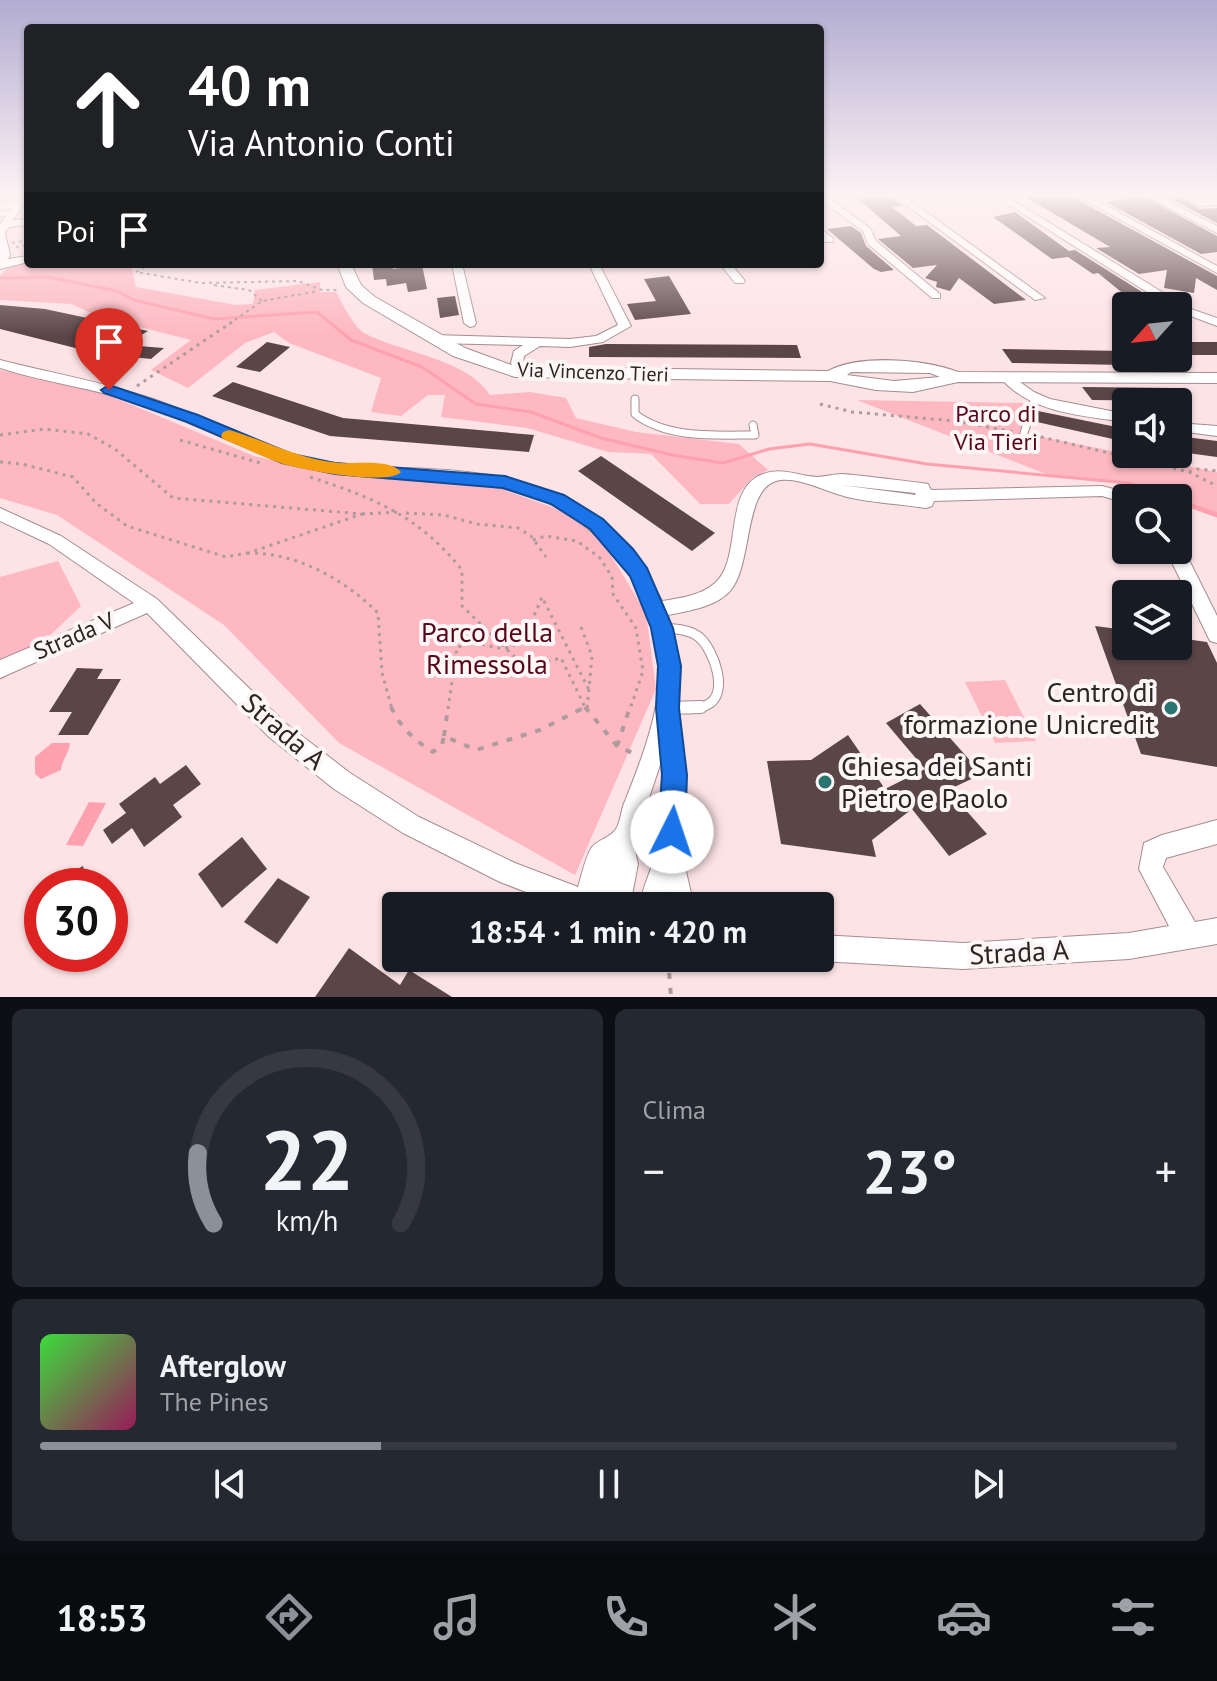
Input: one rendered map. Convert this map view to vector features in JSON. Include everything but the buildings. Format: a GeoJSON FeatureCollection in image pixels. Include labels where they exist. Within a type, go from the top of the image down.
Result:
{"type":"FeatureCollection","features":[{"type":"Feature","properties":{"kind":"street"},"geometry":{"type":"LineString","coordinates":[[0,265],[5,255],[2,243]]}},
{"type":"Feature","properties":{"kind":"street"},"geometry":{"type":"LineString","coordinates":[[873,243],[936,296]]}},
{"type":"Feature","properties":{"kind":"street"},"geometry":{"type":"LineString","coordinates":[[962,243],[1039,298]]}},
{"type":"Feature","properties":{"kind":"street"},"geometry":{"type":"LineString","coordinates":[[1076,243],[1200,317],[1217,322]]}},
{"type":"Feature","properties":{"kind":"street"},"geometry":{"type":"LineString","coordinates":[[1167,243],[1217,270]]}},
{"type":"Feature","properties":{"kind":"street"},"geometry":{"type":"LineString","coordinates":[[0,265],[24,260]]}},
{"type":"Feature","properties":{"kind":"street"},"geometry":{"type":"LineString","coordinates":[[346,268],[354,287]]}},
{"type":"Feature","properties":{"kind":"street"},"geometry":{"type":"LineString","coordinates":[[458,268],[470,323]]}},
{"type":"Feature","properties":{"kind":"street"},"geometry":{"type":"LineString","coordinates":[[434,339],[538,342],[599,339],[625,326],[596,268]]}},
{"type":"Feature","properties":{"kind":"street"},"geometry":{"type":"LineString","coordinates":[[728,268],[739,281]]}},
{"type":"Feature","properties":{"kind":"street","name":"Via Vincenzo Tieri"},"geometry":{"type":"LineString","coordinates":[[354,287],[369,300],[471,358],[521,372],[1217,378]]}},
{"type":"Feature","properties":{"kind":"street"},"geometry":{"type":"LineString","coordinates":[[521,372],[517,363],[518,354],[538,342]]}},
{"type":"Feature","properties":{"kind":"street"},"geometry":{"type":"LineString","coordinates":[[0,364],[59,382],[124,394],[288,459],[335,468],[488,479],[540,492],[585,515],[610,537],[639,573],[658,619],[670,666],[667,708],[621,841],[626,864],[620,892]]}},
{"type":"Feature","properties":{"kind":"street"},"geometry":{"type":"LineString","coordinates":[[1007,377],[1021,392],[1035,398],[1112,415]]}},
{"type":"Feature","properties":{"kind":"street"},"geometry":{"type":"LineString","coordinates":[[1192,428],[1217,431]]}},
{"type":"Feature","properties":{"kind":"street"},"geometry":{"type":"LineString","coordinates":[[658,619],[725,586],[735,569],[747,498],[762,481],[780,475],[840,490],[926,502],[924,496],[1102,491],[1112,494]]}},
{"type":"Feature","properties":{"kind":"street","name":"Strada A"},"geometry":{"type":"LineString","coordinates":[[0,514],[55,540],[150,604],[277,730],[342,781],[411,825],[509,873],[559,892]]}},
{"type":"Feature","properties":{"kind":"street"},"geometry":{"type":"LineString","coordinates":[[1182,564],[1217,635]]}},
{"type":"Feature","properties":{"kind":"street","name":"Strada V"},"geometry":{"type":"LineString","coordinates":[[0,669],[150,604]]}},
{"type":"Feature","properties":{"kind":"street"},"geometry":{"type":"LineString","coordinates":[[664,892],[679,744],[667,708]]}},
{"type":"Feature","properties":{"kind":"street"},"geometry":{"type":"LineString","coordinates":[[634,806],[641,821],[654,826],[673,812]]}},
{"type":"Feature","properties":{"kind":"street"},"geometry":{"type":"LineString","coordinates":[[1189,936],[1151,869],[1153,852],[1217,832]]}},
{"type":"Feature","properties":{"kind":"street"},"geometry":{"type":"LineString","coordinates":[[596,892],[601,855],[621,841]]}},
{"type":"Feature","properties":{"kind":"street"},"geometry":{"type":"LineString","coordinates":[[654,892],[670,852]]}},
{"type":"Feature","properties":{"kind":"street"},"geometry":{"type":"LineString","coordinates":[[670,852],[682,892]]}},
{"type":"Feature","properties":{"kind":"street","name":"Strada A"},"geometry":{"type":"LineString","coordinates":[[834,949],[963,956],[1129,946],[1217,931]]}},
{"type":"Feature","properties":{"kind":"lane"},"geometry":{"type":"LineString","coordinates":[[1024,433],[1035,398]]}},
{"type":"Feature","properties":{"kind":"lane"},"geometry":{"type":"LineString","coordinates":[[635,399],[635,414],[643,422],[696,434],[755,435],[753,425]]}},
{"type":"Feature","properties":{"kind":"lane"},"geometry":{"type":"LineString","coordinates":[[658,619],[696,634],[705,644],[714,659],[719,692],[712,703],[700,708],[667,708]]}},
{"type":"Feature","properties":{"kind":"path"},"geometry":{"type":"LineString","coordinates":[[144,268],[136,272],[249,290],[262,301]]}},
{"type":"Feature","properties":{"kind":"path"},"geometry":{"type":"LineString","coordinates":[[201,283],[298,281],[322,290]]}},
{"type":"Feature","properties":{"kind":"path"},"geometry":{"type":"LineString","coordinates":[[124,394],[262,301],[354,287]]}},
{"type":"Feature","properties":{"kind":"path"},"geometry":{"type":"LineString","coordinates":[[820,404],[852,412],[955,421],[1024,433],[1189,472],[1217,486]]}},
{"type":"Feature","properties":{"kind":"path"},"geometry":{"type":"LineString","coordinates":[[0,435],[57,428],[76,430],[114,447],[151,483],[173,498],[362,514],[444,515],[477,524],[518,528],[533,540],[546,557]]}},
{"type":"Feature","properties":{"kind":"path"},"geometry":{"type":"LineString","coordinates":[[180,440],[269,465]]}},
{"type":"Feature","properties":{"kind":"path"},"geometry":{"type":"LineString","coordinates":[[0,462],[22,464],[73,477],[96,503],[127,526],[226,557],[260,551],[291,558],[328,574],[378,613],[383,683],[394,716],[419,746],[433,752],[442,745],[457,647],[476,643],[503,649],[523,642],[542,597],[590,692]]}},
{"type":"Feature","properties":{"kind":"path"},"geometry":{"type":"LineString","coordinates":[[1189,472],[1197,469],[1217,471]]}},
{"type":"Feature","properties":{"kind":"path"},"geometry":{"type":"LineString","coordinates":[[302,474],[360,494],[402,513],[443,543],[462,570],[462,606],[525,667],[561,658],[585,707],[617,746],[650,761]]}},
{"type":"Feature","properties":{"kind":"path"},"geometry":{"type":"LineString","coordinates":[[247,553],[362,514]]}},
{"type":"Feature","properties":{"kind":"path"},"geometry":{"type":"LineString","coordinates":[[533,540],[546,536],[577,541],[600,558],[612,577],[613,594],[636,628],[643,671],[617,746]]}},
{"type":"Feature","properties":{"kind":"path"},"geometry":{"type":"LineString","coordinates":[[444,736],[476,750],[540,730],[585,707],[590,692],[591,647],[581,627]]}},
{"type":"Feature","properties":{"kind":"path"},"geometry":{"type":"LineString","coordinates":[[669,972],[671,997]]}},
{"type":"Feature","properties":{"kind":"green space"},"geometry":{"type":"Polygon","coordinates":[[[24,264],[24,268],[132,268],[136,287],[236,305],[253,304],[255,290],[320,282],[320,292],[336,292],[352,320],[364,333],[450,365],[480,383],[490,395],[530,392],[566,398],[576,418],[636,432],[739,444],[768,470],[752,478],[729,504],[700,504],[651,454],[608,452],[527,428],[441,417],[445,395],[428,395],[401,416],[371,412],[381,378],[289,343],[274,332],[245,343],[188,388],[151,370],[191,340],[100,317],[71,304],[0,300],[0,276],[9,266],[24,264]]]}},
{"type":"Feature","properties":{"kind":"green space","name":"Parco della Rimessola"},"geometry":{"type":"Polygon","coordinates":[[[0,370],[106,394],[254,456],[328,473],[480,481],[571,514],[604,544],[646,613],[656,689],[575,875],[339,743],[224,625],[57,515],[0,498],[0,370]]]}},
{"type":"Feature","properties":{"kind":"green space","name":"Parco di Via Tieri"},"geometry":{"type":"Polygon","coordinates":[[[857,400],[1025,403],[1022,433],[1112,451],[1112,468],[1192,467],[1217,472],[1217,515],[1192,506],[1192,484],[1131,484],[1051,476],[857,400]]]}},
{"type":"Feature","properties":{"kind":"green space"},"geometry":{"type":"Polygon","coordinates":[[[58,561],[81,606],[0,680],[0,577],[58,561]]]}},
{"type":"Feature","properties":{"kind":"green space"},"geometry":{"type":"Polygon","coordinates":[[[1005,680],[1036,741],[995,743],[965,682],[1005,680]]]}},
{"type":"Feature","properties":{"kind":"shaded area"},"geometry":{"type":"Polygon","coordinates":[[[52,743],[70,743],[61,770],[41,779],[35,774],[35,757],[52,743]]]}},
{"type":"Feature","properties":{"kind":"shaded area"},"geometry":{"type":"Polygon","coordinates":[[[89,802],[106,803],[83,846],[66,845],[89,802]]]}},
{"type":"Feature","properties":{"kind":"waterway"},"geometry":{"type":"LineString","coordinates":[[0,278],[48,277],[117,291],[134,300],[214,319],[317,312],[351,340],[422,367],[476,404],[531,412],[601,438],[672,455],[723,463],[769,449],[810,444],[927,464],[1131,484]]}},
{"type":"Feature","properties":{"kind":"waterway"},"geometry":{"type":"LineString","coordinates":[[1192,506],[1217,515]]}},
{"type":"Feature","properties":{"kind":"slow traffic"},"geometry":{"type":"LineString","coordinates":[[229,436],[288,459],[335,468],[392,472]]}},
{"type":"Feature","properties":{"kind":"place","name":"Centro di formazione Unicredit"},"geometry":{"type":"Point","coordinates":[1171,708]}},
{"type":"Feature","properties":{"kind":"place","name":"Chiesa dei Santi Pietro e Paolo"},"geometry":{"type":"Point","coordinates":[825,782]}},
{"type":"Feature","properties":{"kind":"route"},"geometry":{"type":"LineString","coordinates":[[109,390],[193,419],[288,459],[335,468],[505,482],[540,492],[585,515],[626,554],[639,573],[662,628],[670,666],[667,708],[675,775],[672,832]]}}]}
